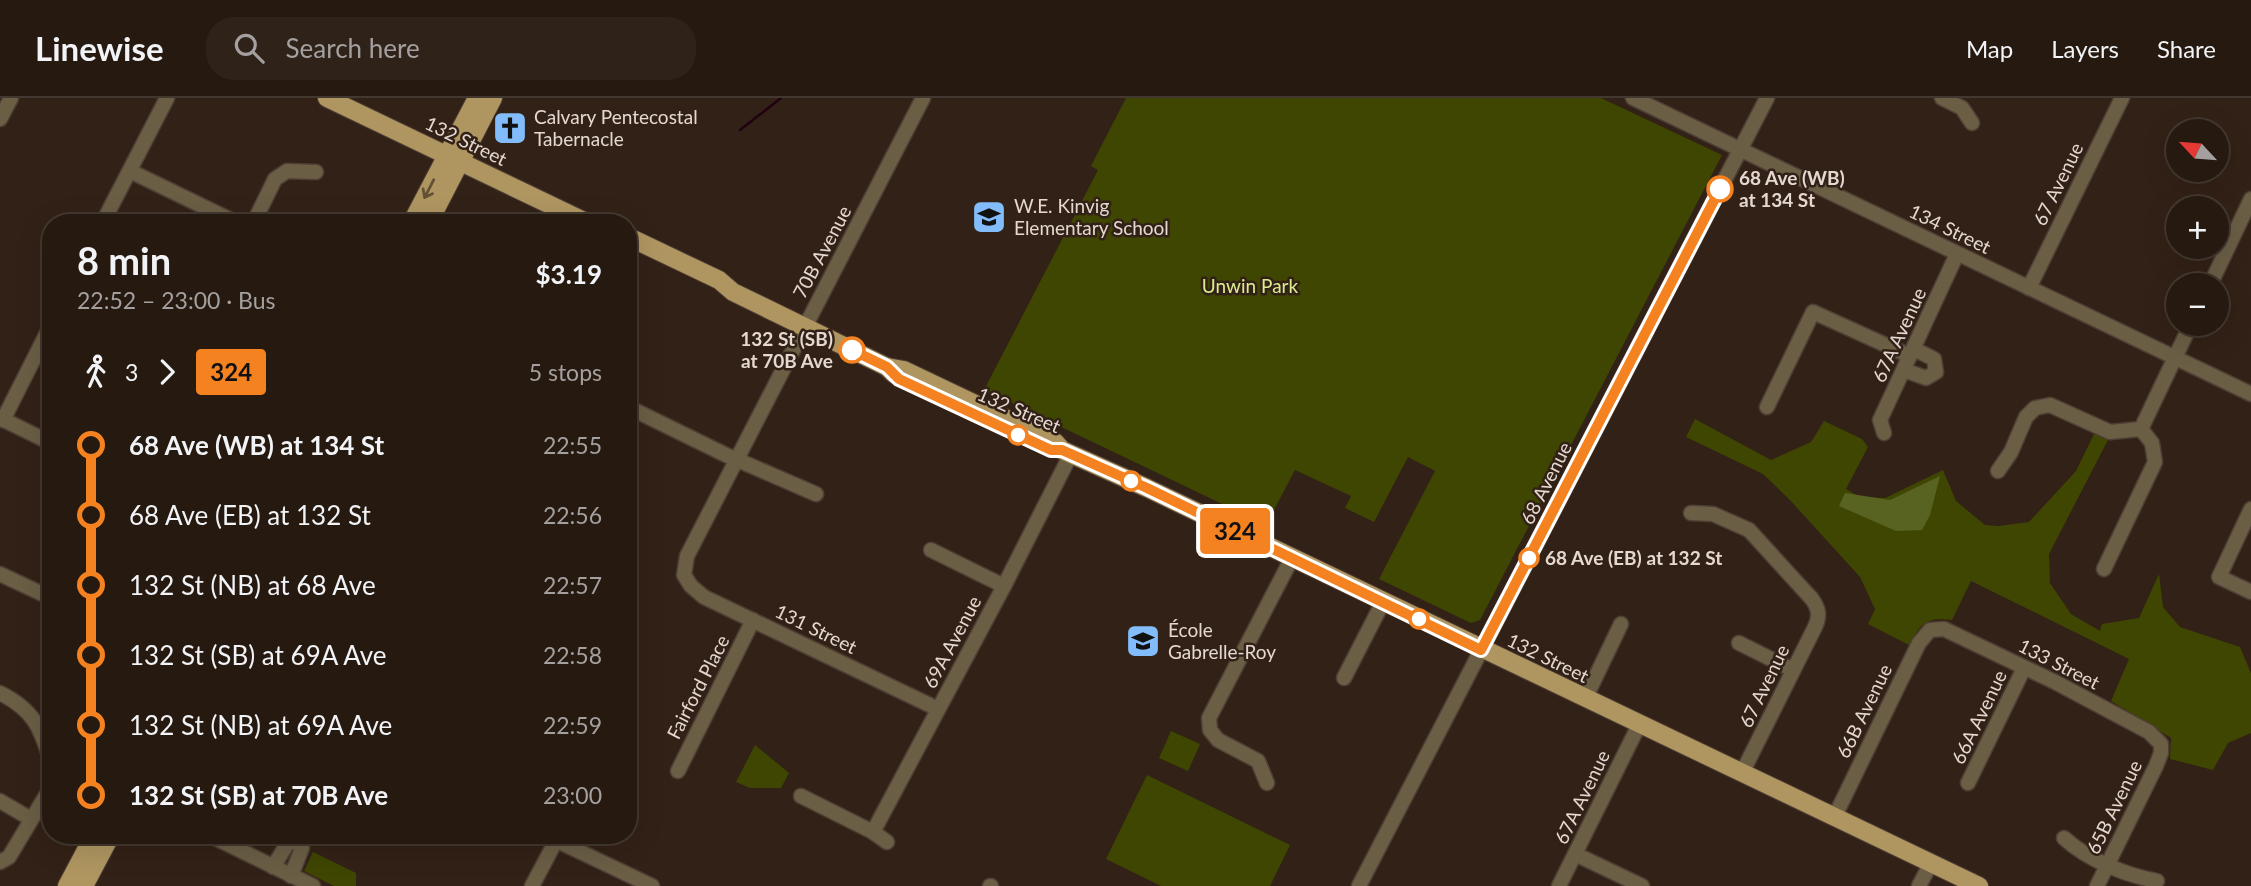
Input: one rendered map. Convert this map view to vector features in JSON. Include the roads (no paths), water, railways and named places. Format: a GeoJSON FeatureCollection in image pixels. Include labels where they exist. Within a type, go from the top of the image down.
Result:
{"type":"FeatureCollection","features":[{"type":"Feature","properties":{"kind":"main road","name":"132 Street"},"geometry":{"type":"LineString","coordinates":[[327,98],[569,214]]}},
{"type":"Feature","properties":{"kind":"main road"},"geometry":{"type":"LineString","coordinates":[[432,214],[477,98]]}},
{"type":"Feature","properties":{"kind":"main road"},"geometry":{"type":"LineString","coordinates":[[417,214],[493,98]]}},
{"type":"Feature","properties":{"kind":"main road","name":"132 Street"},"geometry":{"type":"LineString","coordinates":[[637,241],[719,280],[733,292],[887,367],[899,379],[1051,450],[1066,452],[1292,558],[1979,886]]}},
{"type":"Feature","properties":{"kind":"main road","name":"132 Street"},"geometry":{"type":"LineString","coordinates":[[637,251],[715,290],[733,292]]}},
{"type":"Feature","properties":{"kind":"main road"},"geometry":{"type":"LineString","coordinates":[[67,886],[89,844]]}},
{"type":"Feature","properties":{"kind":"main road"},"geometry":{"type":"LineString","coordinates":[[86,883],[85,869],[90,844]]}},
{"type":"Feature","properties":{"kind":"main road"},"geometry":{"type":"LineString","coordinates":[[86,883],[106,844]]}},
{"type":"Feature","properties":{"kind":"street"},"geometry":{"type":"LineString","coordinates":[[0,118],[10,98]]}},
{"type":"Feature","properties":{"kind":"street"},"geometry":{"type":"LineString","coordinates":[[107,214],[167,98]]}},
{"type":"Feature","properties":{"kind":"street","name":"70B Avenue"},"geometry":{"type":"LineString","coordinates":[[684,575],[687,556],[923,98]]}},
{"type":"Feature","properties":{"kind":"street","name":"134 Street"},"geometry":{"type":"LineString","coordinates":[[1633,98],[2251,394]]}},
{"type":"Feature","properties":{"kind":"street","name":"68 Avenue"},"geometry":{"type":"LineString","coordinates":[[1359,886],[1767,98]]}},
{"type":"Feature","properties":{"kind":"street"},"geometry":{"type":"LineString","coordinates":[[1942,98],[1962,108],[1972,123]]}},
{"type":"Feature","properties":{"kind":"street","name":"67 Avenue"},"geometry":{"type":"LineString","coordinates":[[2029,288],[2122,98]]}},
{"type":"Feature","properties":{"kind":"street"},"geometry":{"type":"LineString","coordinates":[[130,171],[219,214]]}},
{"type":"Feature","properties":{"kind":"street"},"geometry":{"type":"LineString","coordinates":[[258,214],[275,179],[287,171],[316,172]]}},
{"type":"Feature","properties":{"kind":"street"},"geometry":{"type":"LineString","coordinates":[[2216,273],[2251,199]]}},
{"type":"Feature","properties":{"kind":"street","name":"67A Avenue"},"geometry":{"type":"LineString","coordinates":[[1884,433],[1880,420],[1957,254]]}},
{"type":"Feature","properties":{"kind":"street"},"geometry":{"type":"LineString","coordinates":[[1766,407],[1813,312],[1910,358]]}},
{"type":"Feature","properties":{"kind":"street"},"geometry":{"type":"LineString","coordinates":[[2141,429],[2186,336]]}},
{"type":"Feature","properties":{"kind":"street"},"geometry":{"type":"LineString","coordinates":[[42,342],[1,419],[42,439]]}},
{"type":"Feature","properties":{"kind":"street"},"geometry":{"type":"LineString","coordinates":[[1998,471],[2011,452],[2026,417],[2035,408],[2050,405],[2110,432],[2141,429]]}},
{"type":"Feature","properties":{"kind":"street"},"geometry":{"type":"LineString","coordinates":[[637,411],[816,494]]}},
{"type":"Feature","properties":{"kind":"street"},"geometry":{"type":"LineString","coordinates":[[2104,569],[2155,462],[2152,443],[2141,429]]}},
{"type":"Feature","properties":{"kind":"street","name":"69A Avenue"},"geometry":{"type":"LineString","coordinates":[[873,832],[1004,586],[1066,452]]}},
{"type":"Feature","properties":{"kind":"street"},"geometry":{"type":"LineString","coordinates":[[2251,509],[2219,577],[2251,592]]}},
{"type":"Feature","properties":{"kind":"street","name":"67 Avenue"},"geometry":{"type":"LineString","coordinates":[[1691,513],[1713,514],[1749,530],[1812,599],[1819,615],[1742,773]]}},
{"type":"Feature","properties":{"kind":"street"},"geometry":{"type":"LineString","coordinates":[[931,550],[1004,586]]}},
{"type":"Feature","properties":{"kind":"street"},"geometry":{"type":"LineString","coordinates":[[1267,783],[1258,761],[1218,740],[1210,730],[1209,718],[1292,558]]}},
{"type":"Feature","properties":{"kind":"street"},"geometry":{"type":"LineString","coordinates":[[0,574],[42,594]]}},
{"type":"Feature","properties":{"kind":"street","name":"131 Street"},"geometry":{"type":"LineString","coordinates":[[684,575],[691,586],[704,597],[938,709]]}},
{"type":"Feature","properties":{"kind":"street"},"geometry":{"type":"LineString","coordinates":[[1344,678],[1383,602]]}},
{"type":"Feature","properties":{"kind":"street","name":"Fairford Place"},"geometry":{"type":"LineString","coordinates":[[678,771],[753,620]]}},
{"type":"Feature","properties":{"kind":"street"},"geometry":{"type":"LineString","coordinates":[[1585,699],[1621,624]]}},
{"type":"Feature","properties":{"kind":"street","name":"133 Street"},"geometry":{"type":"LineString","coordinates":[[1936,628],[1948,631],[2124,718],[2154,735],[2161,744]]}},
{"type":"Feature","properties":{"kind":"street","name":"66B Avenue"},"geometry":{"type":"LineString","coordinates":[[1834,818],[1919,643],[1925,634],[1936,628]]}},
{"type":"Feature","properties":{"kind":"street"},"geometry":{"type":"LineString","coordinates":[[1739,643],[1793,670]]}},
{"type":"Feature","properties":{"kind":"street","name":"66A Avenue"},"geometry":{"type":"LineString","coordinates":[[1968,783],[2024,668]]}},
{"type":"Feature","properties":{"kind":"street"},"geometry":{"type":"LineString","coordinates":[[0,694],[27,709],[42,732]]}},
{"type":"Feature","properties":{"kind":"street","name":"67A Avenue"},"geometry":{"type":"LineString","coordinates":[[1559,886],[1639,725]]}},
{"type":"Feature","properties":{"kind":"street","name":"65B Avenue"},"geometry":{"type":"LineString","coordinates":[[2097,886],[2156,766],[2161,744]]}},
{"type":"Feature","properties":{"kind":"street"},"geometry":{"type":"LineString","coordinates":[[801,796],[873,832],[887,842]]}},
{"type":"Feature","properties":{"kind":"street"},"geometry":{"type":"LineString","coordinates":[[0,801],[32,819]]}},
{"type":"Feature","properties":{"kind":"street"},"geometry":{"type":"LineString","coordinates":[[0,862],[9,856],[42,802]]}},
{"type":"Feature","properties":{"kind":"street"},"geometry":{"type":"LineString","coordinates":[[2064,838],[2074,846],[2136,877],[2157,881]]}},
{"type":"Feature","properties":{"kind":"street"},"geometry":{"type":"LineString","coordinates":[[227,844],[313,886]]}},
{"type":"Feature","properties":{"kind":"street"},"geometry":{"type":"LineString","coordinates":[[273,867],[287,844]]}},
{"type":"Feature","properties":{"kind":"street"},"geometry":{"type":"LineString","coordinates":[[291,876],[302,848],[297,844]]}},
{"type":"Feature","properties":{"kind":"street"},"geometry":{"type":"LineString","coordinates":[[532,886],[551,844]]}},
{"type":"Feature","properties":{"kind":"street"},"geometry":{"type":"LineString","coordinates":[[568,844],[652,886]]}},
{"type":"Feature","properties":{"kind":"street"},"geometry":{"type":"LineString","coordinates":[[1575,854],[1642,886]]}},
{"type":"Feature","properties":{"kind":"street"},"geometry":{"type":"LineString","coordinates":[[1919,886],[1931,863]]}},
{"type":"Feature","properties":{"kind":"waterway"},"geometry":{"type":"LineString","coordinates":[[740,130],[781,98]]}},
{"type":"Feature","properties":{"kind":"place","name":"Calvary Pentecostal Tabernacle"},"geometry":{"type":"Point","coordinates":[510,128]}},
{"type":"Feature","properties":{"kind":"place","name":"68 Ave (WB) at 134 St"},"geometry":{"type":"Point","coordinates":[1720,189]}},
{"type":"Feature","properties":{"kind":"place","name":"W.E. Kinvig Elementary School"},"geometry":{"type":"Point","coordinates":[989,217]}},
{"type":"Feature","properties":{"kind":"place","name":"132 St (SB) at 70B Ave"},"geometry":{"type":"Point","coordinates":[852,350]}},
{"type":"Feature","properties":{"kind":"place","name":"68 Ave (EB) at 132 St"},"geometry":{"type":"Point","coordinates":[1529,558]}},
{"type":"Feature","properties":{"kind":"place","name":"École Gabrelle-Roy"},"geometry":{"type":"Point","coordinates":[1143,641]}},
{"type":"Feature","properties":{"kind":"park label","name":"Unwin Park"},"geometry":{"type":"Point","coordinates":[1250,286]}}]}
